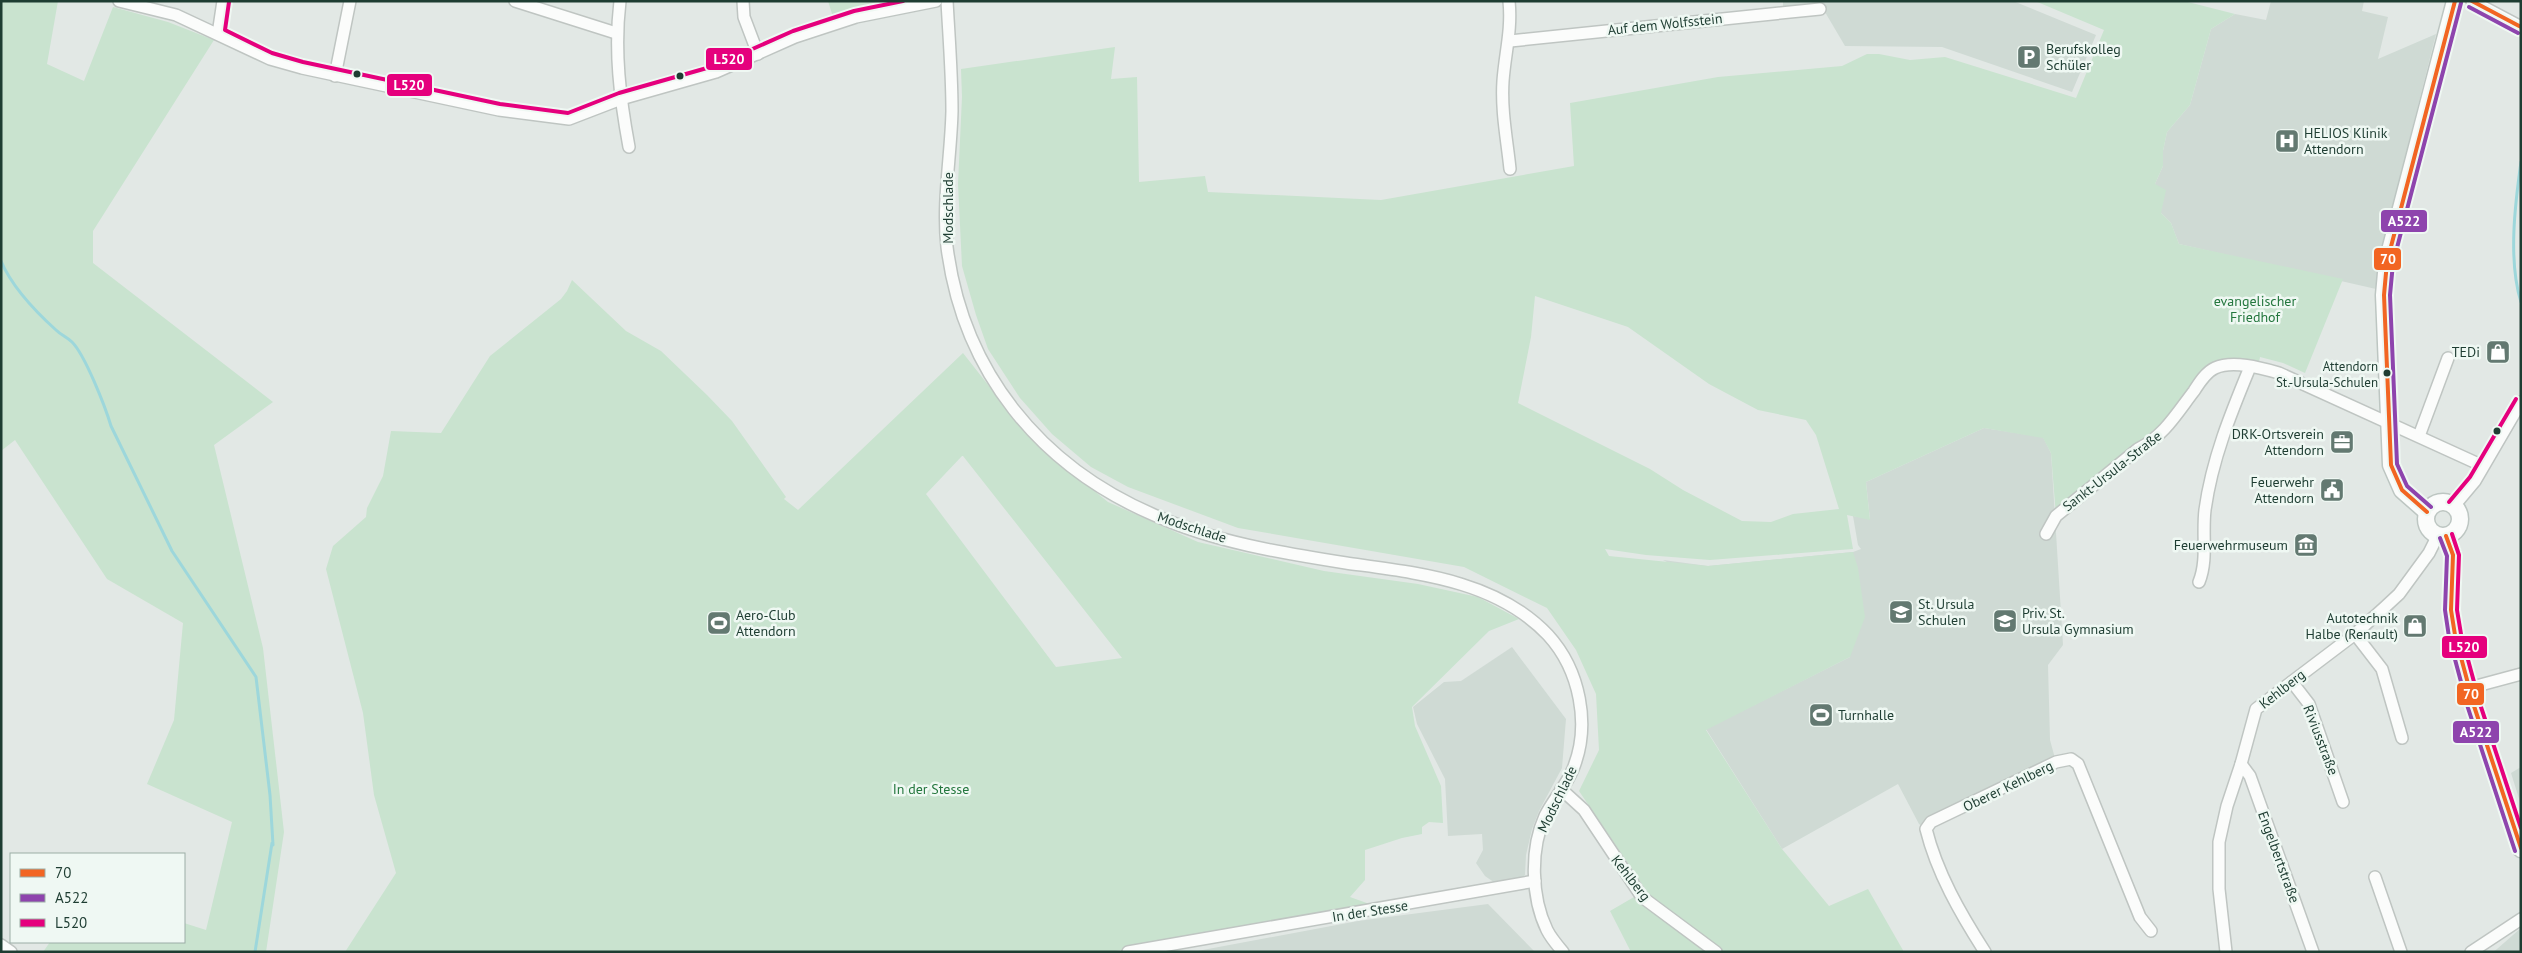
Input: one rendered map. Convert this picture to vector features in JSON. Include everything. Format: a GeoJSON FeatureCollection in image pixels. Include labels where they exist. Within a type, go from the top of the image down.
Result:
{"type":"FeatureCollection","features":[{"type":"Feature","properties":{"kind":"main road"},"geometry":{"type":"LineString","coordinates":[[2428,512],[2402,490],[2391,465],[2384,295],[2387,262],[2455,1]]}},
{"type":"Feature","properties":{"kind":"main road"},"geometry":{"type":"LineString","coordinates":[[2440,502],[2454,506],[2460,515],[2459,526],[2456,531],[2442,536],[2433,533],[2426,523],[2428,512],[2440,502]]}},
{"type":"Feature","properties":{"kind":"main road"},"geometry":{"type":"LineString","coordinates":[[2442,536],[2453,555],[2451,610],[2455,635],[2469,688],[2521,849]]}},
{"type":"Feature","properties":{"kind":"street"},"geometry":{"type":"LineString","coordinates":[[119,1],[176,15],[270,59],[335,76],[499,110],[558,118],[576,118],[620,99],[716,72],[795,38],[856,17],[936,1]]}},
{"type":"Feature","properties":{"kind":"street"},"geometry":{"type":"LineString","coordinates":[[218,34],[223,1]]}},
{"type":"Feature","properties":{"kind":"street"},"geometry":{"type":"LineString","coordinates":[[335,76],[350,1]]}},
{"type":"Feature","properties":{"kind":"street"},"geometry":{"type":"LineString","coordinates":[[620,1],[616,33],[620,99],[629,147]]}},
{"type":"Feature","properties":{"kind":"street"},"geometry":{"type":"LineString","coordinates":[[743,1],[744,17],[758,54]]}},
{"type":"Feature","properties":{"kind":"street","name":"Modschlade"},"geometry":{"type":"LineString","coordinates":[[948,1],[952,109],[946,208],[947,244],[964,321],[986,370],[1009,406],[1035,435],[1091,482],[1155,516],[1195,530],[1278,551],[1455,582],[1487,593],[1524,613],[1550,637],[1574,676],[1578,689],[1581,722],[1576,760],[1572,773],[1544,818],[1538,838],[1535,856],[1536,881]]}},
{"type":"Feature","properties":{"kind":"street"},"geometry":{"type":"LineString","coordinates":[[1509,1],[1510,40],[1503,80],[1503,103],[1510,169]]}},
{"type":"Feature","properties":{"kind":"street"},"geometry":{"type":"LineString","coordinates":[[2472,1],[2521,28]]}},
{"type":"Feature","properties":{"kind":"street"},"geometry":{"type":"LineString","coordinates":[[523,2],[616,33]]}},
{"type":"Feature","properties":{"kind":"street","name":"Auf dem Wolfsstein"},"geometry":{"type":"LineString","coordinates":[[1510,40],[1820,9]]}},
{"type":"Feature","properties":{"kind":"street"},"geometry":{"type":"LineString","coordinates":[[2419,436],[2448,358]]}},
{"type":"Feature","properties":{"kind":"street","name":"Sankt-Ursula-Straße"},"geometry":{"type":"LineString","coordinates":[[2046,534],[2056,516],[2164,431],[2204,377],[2214,368],[2225,366],[2250,367],[2280,373],[2483,466]]}},
{"type":"Feature","properties":{"kind":"street"},"geometry":{"type":"LineString","coordinates":[[2199,582],[2203,572],[2205,511],[2218,451],[2250,367]]}},
{"type":"Feature","properties":{"kind":"street"},"geometry":{"type":"LineString","coordinates":[[2454,506],[2475,481],[2521,402]]}},
{"type":"Feature","properties":{"kind":"street","name":"Kehlberg"},"geometry":{"type":"LineString","coordinates":[[2226,952],[2219,889],[2219,842],[2226,806],[2241,764],[2256,709],[2355,634],[2399,594],[2442,536]]}},
{"type":"Feature","properties":{"kind":"street"},"geometry":{"type":"LineString","coordinates":[[2355,634],[2382,669],[2402,738]]}},
{"type":"Feature","properties":{"kind":"street"},"geometry":{"type":"LineString","coordinates":[[2469,688],[2521,674]]}},
{"type":"Feature","properties":{"kind":"street","name":"Riviusstraße"},"geometry":{"type":"LineString","coordinates":[[2292,682],[2309,704],[2343,802]]}},
{"type":"Feature","properties":{"kind":"street","name":"Oberer Kehlberg"},"geometry":{"type":"LineString","coordinates":[[1985,952],[1954,901],[1931,850],[1926,829],[1931,822],[2048,765],[2071,759],[2078,764],[2140,917],[2151,931]]}},
{"type":"Feature","properties":{"kind":"street","name":"Engelbertstraße"},"geometry":{"type":"LineString","coordinates":[[2241,764],[2250,776],[2313,952]]}},
{"type":"Feature","properties":{"kind":"street","name":"Kehlberg"},"geometry":{"type":"LineString","coordinates":[[1561,789],[1584,810],[1642,897],[1716,952]]}},
{"type":"Feature","properties":{"kind":"street"},"geometry":{"type":"LineString","coordinates":[[2375,878],[2401,952]]}},
{"type":"Feature","properties":{"kind":"street"},"geometry":{"type":"LineString","coordinates":[[1536,881],[1542,916],[1548,932],[1563,952]]}},
{"type":"Feature","properties":{"kind":"street","name":"In der Stesse"},"geometry":{"type":"LineString","coordinates":[[1128,952],[1536,881]]}},
{"type":"Feature","properties":{"kind":"street"},"geometry":{"type":"LineString","coordinates":[[2471,952],[2521,919]]}},
{"type":"Feature","properties":{"kind":"street"},"geometry":{"type":"LineString","coordinates":[[1,945],[11,952]]}},
{"type":"Feature","properties":{"kind":"shaded area"},"geometry":{"type":"Polygon","coordinates":[[[1783,1],[2013,1],[2096,35],[2072,92],[1942,47],[1845,46],[1822,7],[1783,10],[1783,1]]]}},
{"type":"Feature","properties":{"kind":"shaded area","name":"HELIOS Klinik Attendorn"},"geometry":{"type":"Polygon","coordinates":[[[2271,1],[2364,1],[2362,11],[2388,17],[2378,59],[2436,34],[2402,169],[2376,289],[2179,244],[2171,223],[2161,213],[2155,184],[2163,166],[2163,151],[2167,132],[2190,105],[2211,29],[2235,14],[2266,20],[2271,1]]]}},
{"type":"Feature","properties":{"kind":"shaded area","name":"St. Ursula Schulen"},"geometry":{"type":"Polygon","coordinates":[[[1984,428],[2043,437],[2051,453],[2063,645],[2048,665],[2050,740],[2056,762],[1926,829],[1919,824],[1898,784],[1782,849],[1706,729],[1850,657],[1663,560],[1708,566],[1853,552],[1861,549],[1858,545],[1853,516],[1870,519],[1866,482],[1984,428]]]}},
{"type":"Feature","properties":{"kind":"shaded area"},"geometry":{"type":"Polygon","coordinates":[[[1512,647],[1566,719],[1562,768],[1539,811],[1532,829],[1526,855],[1525,875],[1521,878],[1495,883],[1485,876],[1476,863],[1483,850],[1482,834],[1448,836],[1445,779],[1417,724],[1413,707],[1444,682],[1461,681],[1512,647]]]}},
{"type":"Feature","properties":{"kind":"shaded area"},"geometry":{"type":"Polygon","coordinates":[[[2521,767],[2521,805],[2511,773],[2521,767]]]}},
{"type":"Feature","properties":{"kind":"shaded area"},"geometry":{"type":"Polygon","coordinates":[[[1488,904],[1535,952],[1192,952],[1358,921],[1488,904]]]}},
{"type":"Feature","properties":{"kind":"shaded area"},"geometry":{"type":"Polygon","coordinates":[[[2521,928],[2521,952],[2493,952],[2497,949],[2521,928]]]}},
{"type":"Feature","properties":{"kind":"green space"},"geometry":{"type":"Polygon","coordinates":[[[1,1],[58,1],[47,64],[84,81],[113,7],[168,22],[214,40],[93,231],[93,263],[273,402],[214,445],[263,648],[284,832],[266,952],[43,952],[49,943],[185,943],[185,923],[206,930],[232,822],[147,784],[174,720],[183,623],[107,579],[15,440],[1,451],[1,1]]]}},
{"type":"Feature","properties":{"kind":"green space"},"geometry":{"type":"Polygon","coordinates":[[[828,1],[902,1],[833,17],[828,1]]]}},
{"type":"Feature","properties":{"kind":"green space","name":"evangelischer Friedhof"},"geometry":{"type":"Polygon","coordinates":[[[2035,1],[2184,1],[2235,14],[2211,29],[2190,105],[2167,132],[2163,151],[2163,166],[2155,184],[2166,190],[2161,213],[2171,223],[2179,244],[2343,279],[2305,373],[2283,363],[2260,357],[2258,367],[2214,369],[2164,431],[2056,516],[2051,453],[2043,438],[1984,428],[1866,482],[1870,520],[1847,515],[1853,549],[1710,560],[1646,555],[1605,549],[1609,556],[1708,566],[1853,552],[1858,568],[1865,617],[1850,657],[1706,730],[1782,849],[1829,906],[1868,889],[1904,952],[1631,952],[1610,911],[1646,890],[1579,791],[1599,750],[1596,694],[1576,650],[1547,608],[1464,567],[1238,528],[1128,487],[1091,467],[1052,434],[1020,398],[988,349],[962,266],[958,184],[962,97],[961,69],[1115,47],[1111,79],[1137,77],[1139,182],[1205,176],[1208,192],[1381,200],[1574,166],[1570,103],[1718,77],[1842,66],[1867,54],[1879,54],[1910,60],[1945,57],[2076,98],[2104,30],[2035,1]],[[1535,296],[1531,337],[1518,403],[1650,469],[1683,490],[1742,521],[1771,522],[1793,514],[1839,509],[1816,435],[1806,420],[1758,410],[1709,384],[1628,327],[1535,296]]]}},
{"type":"Feature","properties":{"kind":"green space","name":"In der Stesse"},"geometry":{"type":"Polygon","coordinates":[[[572,280],[626,331],[661,351],[732,421],[786,497],[784,499],[798,510],[963,353],[1011,414],[1057,461],[1108,502],[1198,542],[1324,571],[1418,584],[1478,597],[1519,619],[1489,631],[1412,707],[1415,726],[1441,786],[1443,823],[1429,822],[1422,827],[1422,834],[1402,838],[1365,850],[1365,880],[1350,897],[1375,906],[1109,952],[345,952],[396,873],[374,795],[363,713],[326,569],[333,546],[366,517],[367,508],[383,476],[391,431],[441,433],[490,356],[561,299],[572,280]],[[963,456],[926,494],[1056,667],[1122,658],[963,456]]]}},
{"type":"Feature","properties":{"kind":"waterway"},"geometry":{"type":"LineString","coordinates":[[2521,162],[2514,232],[2515,269],[2521,302]]}},
{"type":"Feature","properties":{"kind":"waterway"},"geometry":{"type":"LineString","coordinates":[[1,261],[11,280],[32,307],[58,332],[70,340],[83,358],[111,426],[172,551],[256,677],[270,795],[273,845],[272,843],[255,952]]}},
{"type":"Feature","properties":{"kind":"transit line","name":"L520"},"geometry":{"type":"LineString","coordinates":[[229,2],[225,30],[272,53],[303,62],[500,104],[568,113],[619,93],[714,66],[793,31],[854,11],[903,1]]}},
{"type":"Feature","properties":{"kind":"transit line","name":"70"},"geometry":{"type":"LineString","coordinates":[[2427,512],[2402,490],[2391,465],[2384,295],[2387,262],[2455,1]]}},
{"type":"Feature","properties":{"kind":"transit line","name":"70"},"geometry":{"type":"LineString","coordinates":[[2472,1],[2521,27]]}},
{"type":"Feature","properties":{"kind":"transit line","name":"A522"},"geometry":{"type":"LineString","coordinates":[[2431,507],[2407,486],[2397,464],[2390,295],[2393,263],[2461,3]]}},
{"type":"Feature","properties":{"kind":"transit line","name":"A522"},"geometry":{"type":"LineString","coordinates":[[2469,7],[2518,33]]}},
{"type":"Feature","properties":{"kind":"transit line","name":"L520"},"geometry":{"type":"LineString","coordinates":[[2449,502],[2470,477],[2516,399]]}},
{"type":"Feature","properties":{"kind":"transit line","name":"L520"},"geometry":{"type":"LineString","coordinates":[[2452,534],[2459,555],[2457,610],[2461,634],[2480,704],[2521,828]]}},
{"type":"Feature","properties":{"kind":"transit line","name":"70"},"geometry":{"type":"LineString","coordinates":[[2446,536],[2453,555],[2451,610],[2455,635],[2474,706],[2521,848]]}},
{"type":"Feature","properties":{"kind":"transit line","name":"A522"},"geometry":{"type":"LineString","coordinates":[[2440,538],[2447,556],[2445,610],[2449,637],[2468,708],[2515,851]]}},
{"type":"Feature","properties":{"kind":"place","name":"Berufskolleg Schüler"},"geometry":{"type":"Point","coordinates":[2029,57]}},
{"type":"Feature","properties":{"kind":"place","name":"HELIOS Klinik Attendorn"},"geometry":{"type":"Point","coordinates":[2287,141]}},
{"type":"Feature","properties":{"kind":"place","name":"TEDi"},"geometry":{"type":"Point","coordinates":[2498,352]}},
{"type":"Feature","properties":{"kind":"place","name":"Attendorn St.-Ursula-Schulen"},"geometry":{"type":"Point","coordinates":[2387,373]}},
{"type":"Feature","properties":{"kind":"place","name":"DRK-Ortsverein Attendorn"},"geometry":{"type":"Point","coordinates":[2342,442]}},
{"type":"Feature","properties":{"kind":"place","name":"Feuerwehr Attendorn"},"geometry":{"type":"Point","coordinates":[2332,490]}},
{"type":"Feature","properties":{"kind":"place","name":"Feuerwehrmuseum"},"geometry":{"type":"Point","coordinates":[2306,545]}},
{"type":"Feature","properties":{"kind":"place","name":"St. Ursula Schulen"},"geometry":{"type":"Point","coordinates":[1901,612]}},
{"type":"Feature","properties":{"kind":"place","name":"Priv. St. Ursula Gymnasium"},"geometry":{"type":"Point","coordinates":[2005,621]}},
{"type":"Feature","properties":{"kind":"place","name":"Aero-Club Attendorn"},"geometry":{"type":"Point","coordinates":[719,623]}},
{"type":"Feature","properties":{"kind":"place","name":"Autotechnik Halbe (Renault)"},"geometry":{"type":"Point","coordinates":[2415,626]}},
{"type":"Feature","properties":{"kind":"place","name":"Turnhalle"},"geometry":{"type":"Point","coordinates":[1821,715]}}]}
